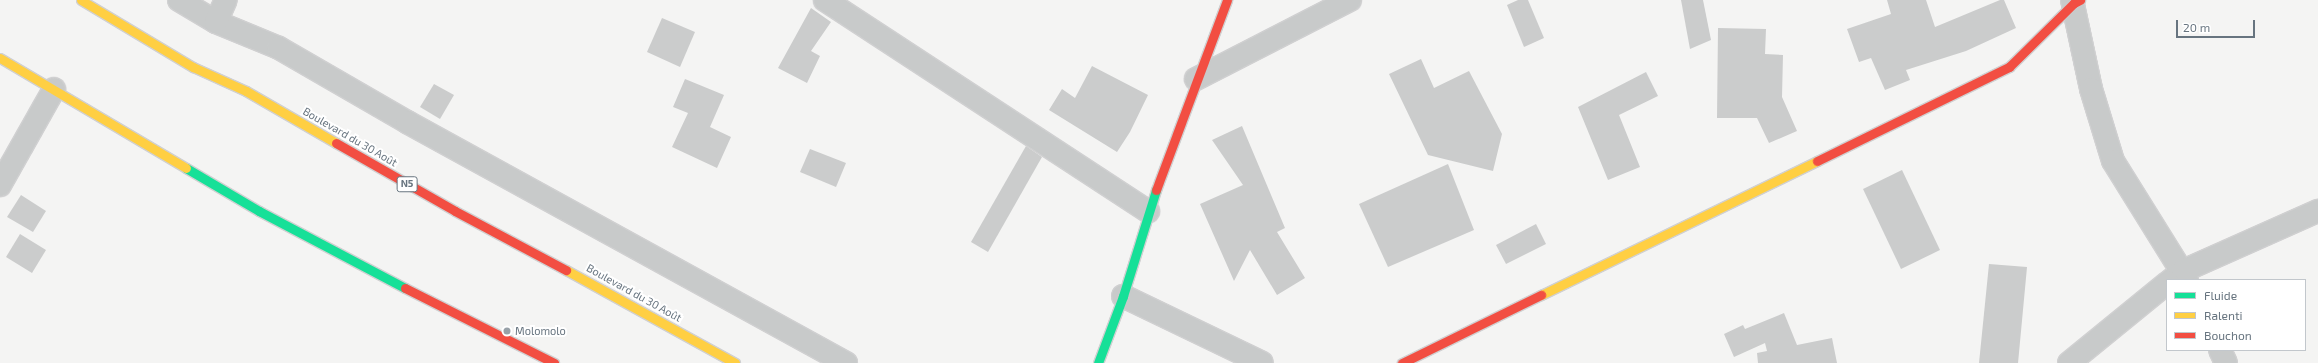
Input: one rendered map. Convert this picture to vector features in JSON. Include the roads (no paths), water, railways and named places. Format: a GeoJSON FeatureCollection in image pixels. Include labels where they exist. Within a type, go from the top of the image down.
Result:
{"type":"FeatureCollection","features":[{"type":"Feature","properties":{"kind":"main road","name":"Boulevard du 30 Août"},"geometry":{"type":"LineString","coordinates":[[81,0],[161,46],[193,67],[246,91],[455,211],[539,257],[582,277],[735,363]]}},
{"type":"Feature","properties":{"kind":"main road"},"geometry":{"type":"LineString","coordinates":[[1098,363],[1123,296],[1148,211],[1196,79],[1227,0]]}},
{"type":"Feature","properties":{"kind":"main road"},"geometry":{"type":"LineString","coordinates":[[1402,363],[2009,67],[2075,1]]}},
{"type":"Feature","properties":{"kind":"main road"},"geometry":{"type":"LineString","coordinates":[[0,58],[259,211],[505,340],[554,363]]}},
{"type":"Feature","properties":{"kind":"street"},"geometry":{"type":"LineString","coordinates":[[179,0],[216,22],[279,48],[407,122],[846,363]]}},
{"type":"Feature","properties":{"kind":"street"},"geometry":{"type":"LineString","coordinates":[[216,22],[226,0]]}},
{"type":"Feature","properties":{"kind":"street"},"geometry":{"type":"LineString","coordinates":[[825,0],[1148,211]]}},
{"type":"Feature","properties":{"kind":"street"},"geometry":{"type":"LineString","coordinates":[[1196,79],[1350,0]]}},
{"type":"Feature","properties":{"kind":"street"},"geometry":{"type":"LineString","coordinates":[[2075,1],[2091,89],[2113,161],[2177,278],[2318,211]]}},
{"type":"Feature","properties":{"kind":"street"},"geometry":{"type":"LineString","coordinates":[[0,185],[54,90]]}},
{"type":"Feature","properties":{"kind":"street"},"geometry":{"type":"LineString","coordinates":[[2069,363],[2166,287]]}},
{"type":"Feature","properties":{"kind":"street"},"geometry":{"type":"LineString","coordinates":[[1123,296],[1262,363]]}},
{"type":"Feature","properties":{"kind":"street"},"geometry":{"type":"LineString","coordinates":[[2220,351],[2226,363]]}},
{"type":"Feature","properties":{"kind":"place","name":"Molomolo"},"geometry":{"type":"Point","coordinates":[507,331]}}]}
